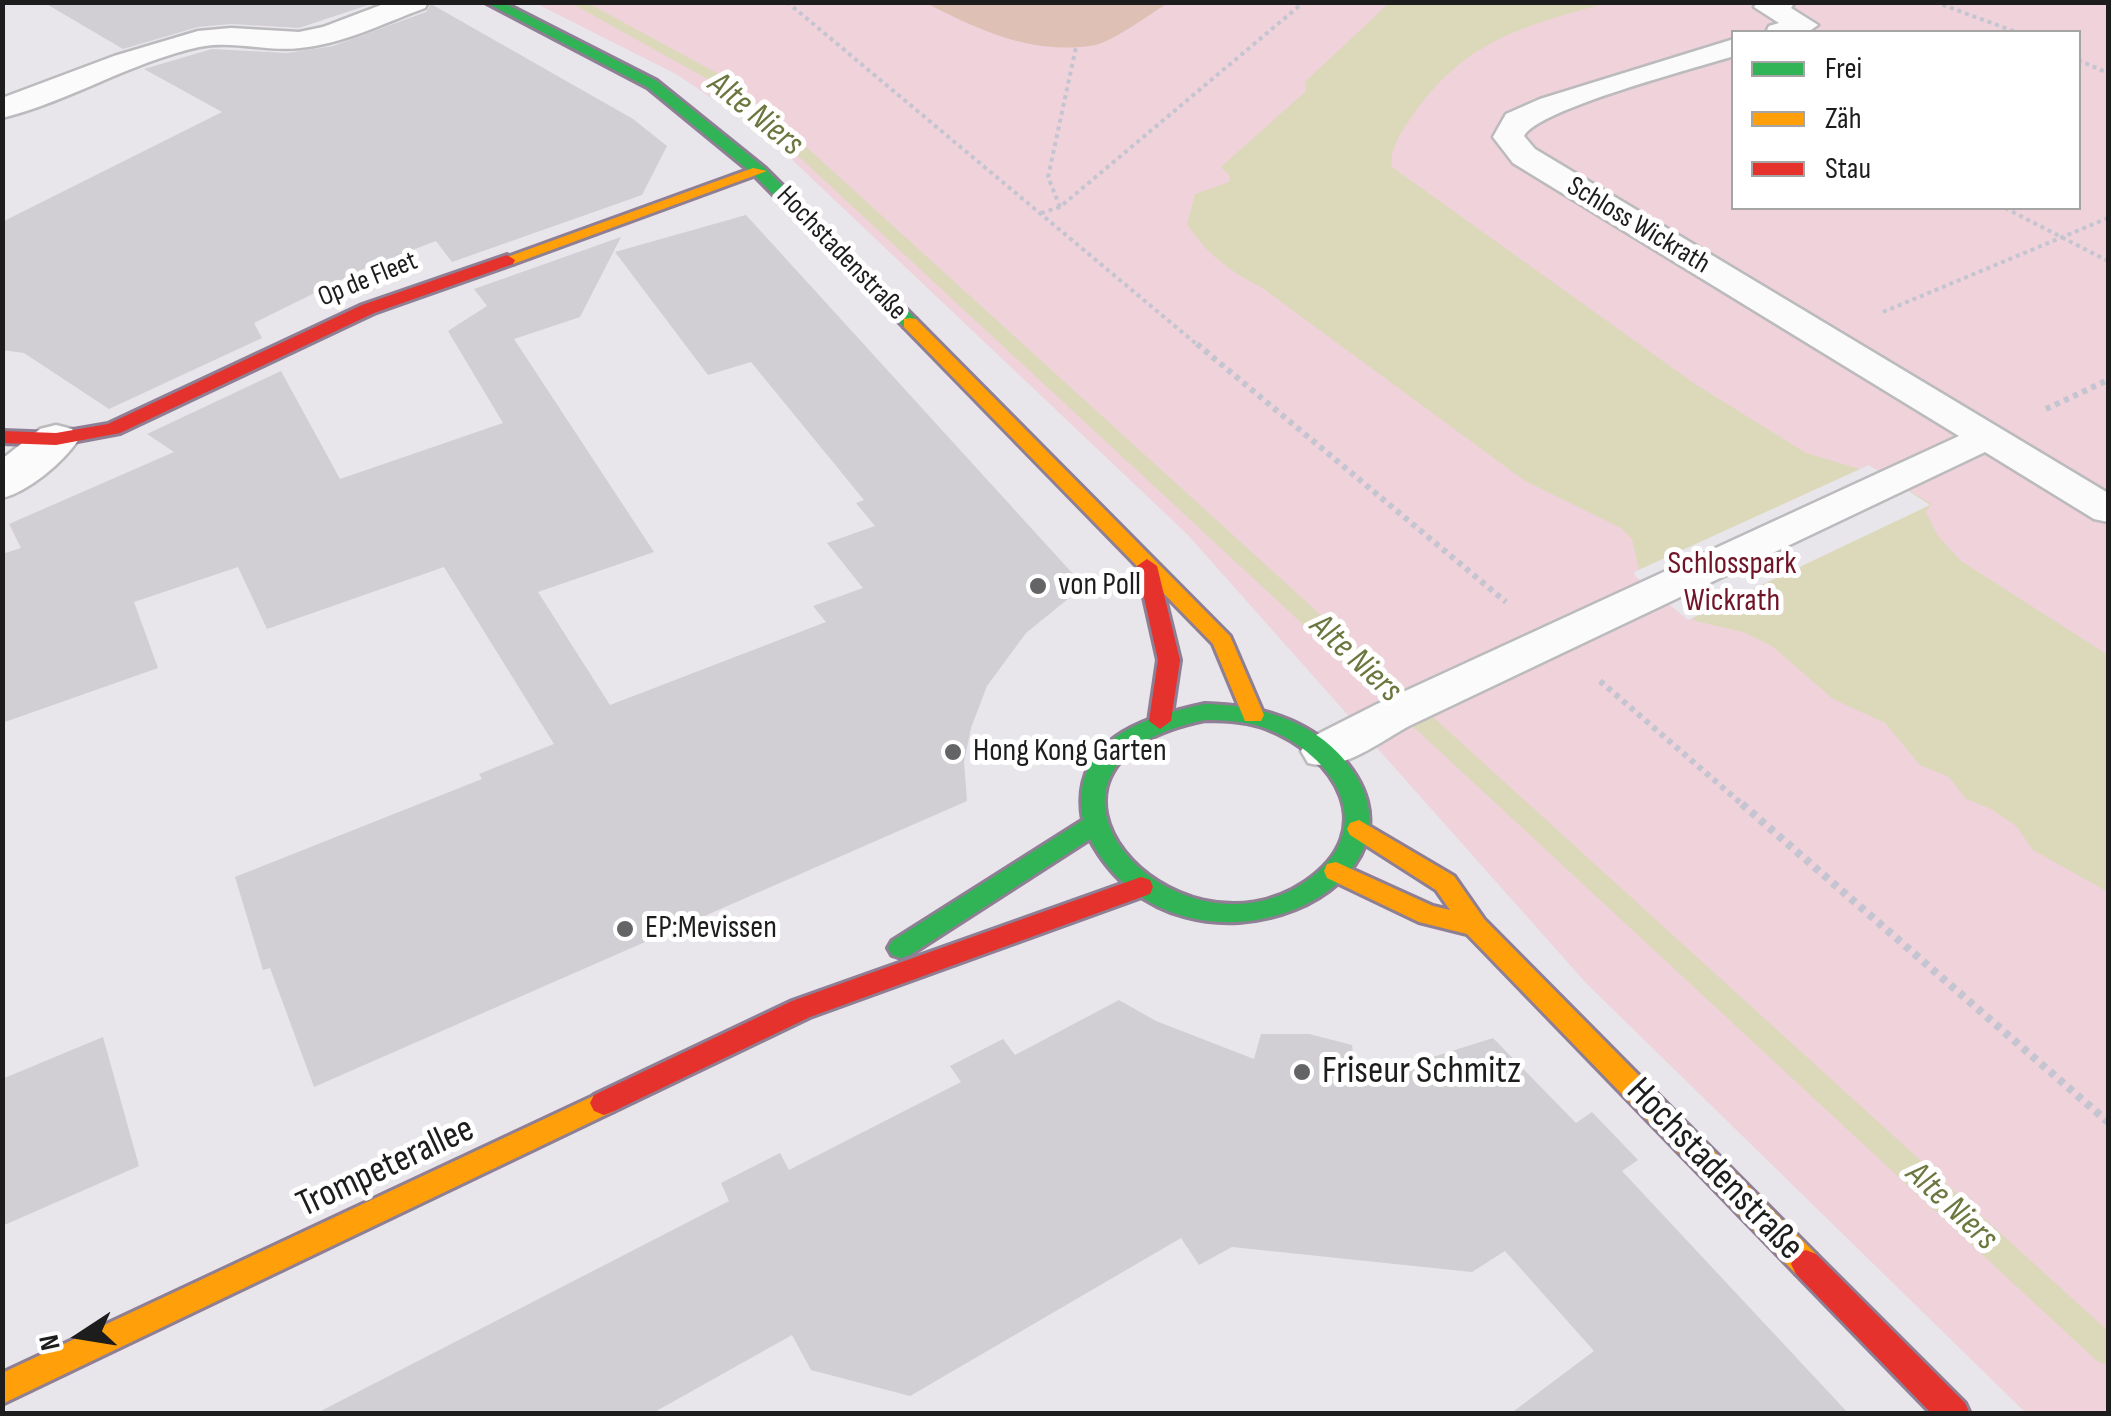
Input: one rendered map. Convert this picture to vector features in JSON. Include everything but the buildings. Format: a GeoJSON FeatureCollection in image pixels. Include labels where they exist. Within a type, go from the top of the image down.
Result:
{"type":"FeatureCollection","features":[{"type":"Feature","properties":{"kind":"main road","name":"Hochstadenstraße"},"geometry":{"type":"LineString","coordinates":[[492,2],[652,84],[759,170],[1222,641],[1254,715]]}},
{"type":"Feature","properties":{"kind":"main road","name":"Op de Fleet"},"geometry":{"type":"LineString","coordinates":[[2,437],[56,439],[112,428],[368,309],[759,170]]}},
{"type":"Feature","properties":{"kind":"main road"},"geometry":{"type":"LineString","coordinates":[[1146,563],[1170,650],[1170,683],[1160,721]]}},
{"type":"Feature","properties":{"kind":"main road"},"geometry":{"type":"LineString","coordinates":[[1205,712],[1254,715],[1289,728],[1324,751],[1350,785],[1358,806],[1359,829],[1352,852],[1336,871],[1291,902],[1232,916],[1174,905],[1142,888],[1112,858],[1094,825],[1093,782],[1113,748],[1160,721],[1205,712]]}},
{"type":"Feature","properties":{"kind":"main road","name":"Trompeterallee"},"geometry":{"type":"LineString","coordinates":[[800,1010],[1094,825]]}},
{"type":"Feature","properties":{"kind":"main road","name":"Hochstadenstraße"},"geometry":{"type":"LineString","coordinates":[[1359,829],[1444,883],[1475,926],[1954,1414]]}},
{"type":"Feature","properties":{"kind":"main road"},"geometry":{"type":"LineString","coordinates":[[1336,871],[1428,915],[1475,926]]}},
{"type":"Feature","properties":{"kind":"main road","name":"Trompeterallee"},"geometry":{"type":"LineString","coordinates":[[2,1389],[800,1010],[1142,888]]}},
{"type":"Feature","properties":{"kind":"street"},"geometry":{"type":"LineString","coordinates":[[2,484],[56,439]]}},
{"type":"Feature","properties":{"kind":"lane"},"geometry":{"type":"LineString","coordinates":[[2,109],[200,38],[224,34],[280,41],[320,36],[415,2]]}},
{"type":"Feature","properties":{"kind":"lane"},"geometry":{"type":"LineString","coordinates":[[1782,2],[1768,6],[1804,25],[1786,30]]}},
{"type":"Feature","properties":{"kind":"lane","name":"Schloss Wickrath"},"geometry":{"type":"LineString","coordinates":[[1731,48],[1550,105],[1517,120],[1508,136],[1524,156],[2108,510]]}},
{"type":"Feature","properties":{"kind":"lane"},"geometry":{"type":"LineString","coordinates":[[1324,751],[1392,715],[1897,482],[1986,437]]}},
{"type":"Feature","properties":{"kind":"path"},"geometry":{"type":"LineString","coordinates":[[787,2],[1553,641],[2108,1122]]}},
{"type":"Feature","properties":{"kind":"path"},"geometry":{"type":"LineString","coordinates":[[1040,213],[1060,207],[1304,2]]}},
{"type":"Feature","properties":{"kind":"path"},"geometry":{"type":"LineString","coordinates":[[1935,2],[2011,30]]}},
{"type":"Feature","properties":{"kind":"path"},"geometry":{"type":"LineString","coordinates":[[1060,207],[1048,178],[1076,47]]}},
{"type":"Feature","properties":{"kind":"path"},"geometry":{"type":"LineString","coordinates":[[2081,61],[2108,73]]}},
{"type":"Feature","properties":{"kind":"path"},"geometry":{"type":"LineString","coordinates":[[2009,210],[2108,261]]}},
{"type":"Feature","properties":{"kind":"path"},"geometry":{"type":"LineString","coordinates":[[1916,298],[2108,218]]}},
{"type":"Feature","properties":{"kind":"green space","name":"Schlosspark Wickrath"},"geometry":{"type":"Polygon","coordinates":[[[535,3],[2108,3],[2108,1413],[2026,1413],[1586,983],[1187,534],[765,134],[676,74],[535,3]]]}},
{"type":"Feature","properties":{"kind":"shaded area"},"geometry":{"type":"Polygon","coordinates":[[[926,3],[1168,3],[1122,33],[1095,45],[1050,47],[1007,38],[926,3]]]}},
{"type":"Feature","properties":{"kind":"shaded area"},"geometry":{"type":"Polygon","coordinates":[[[1389,3],[1606,3],[1547,20],[1473,54],[1451,71],[1411,118],[1394,148],[1392,167],[1695,384],[1806,453],[1860,469],[1870,466],[1931,504],[1926,512],[1937,535],[1961,561],[2108,655],[2108,892],[2033,850],[2016,826],[1991,809],[1966,799],[1949,777],[1920,765],[1885,723],[1833,699],[1772,646],[1743,632],[1696,621],[1640,574],[1632,539],[1621,528],[1525,481],[1261,287],[1229,268],[1194,234],[1187,224],[1195,194],[1229,182],[1230,176],[1221,167],[1306,91],[1305,82],[1389,3]]]}},
{"type":"Feature","properties":{"kind":"pier"},"geometry":{"type":"Polygon","coordinates":[[[1869,465],[1930,505],[1688,620],[1635,576],[1634,572],[1869,465]]]}},
{"type":"Feature","properties":{"kind":"waterway","name":"Alte Niers"},"geometry":{"type":"LineString","coordinates":[[575,2],[732,87],[2108,1351]]}},
{"type":"Feature","properties":{"kind":"traffic: fast"},"geometry":{"type":"LineString","coordinates":[[491,2],[652,84],[759,171],[910,323]]}},
{"type":"Feature","properties":{"kind":"traffic: fast"},"geometry":{"type":"LineString","coordinates":[[1205,712],[1248,715],[1290,730],[1324,753],[1349,785],[1358,822],[1353,842],[1344,859],[1316,888],[1259,912],[1201,911],[1149,888],[1110,852],[1097,828],[1093,803],[1104,763],[1115,749],[1146,728],[1205,712]]}},
{"type":"Feature","properties":{"kind":"traffic: fast"},"geometry":{"type":"LineString","coordinates":[[901,948],[1094,825]]}},
{"type":"Feature","properties":{"kind":"traffic: slow"},"geometry":{"type":"LineString","coordinates":[[507,260],[759,171]]}},
{"type":"Feature","properties":{"kind":"traffic: slow"},"geometry":{"type":"LineString","coordinates":[[910,323],[1222,641],[1253,715]]}},
{"type":"Feature","properties":{"kind":"traffic: slow"},"geometry":{"type":"LineString","coordinates":[[1359,829],[1445,883],[1475,926],[1806,1264]]}},
{"type":"Feature","properties":{"kind":"traffic: slow"},"geometry":{"type":"LineString","coordinates":[[1336,871],[1428,915],[1475,926]]}},
{"type":"Feature","properties":{"kind":"traffic: slow"},"geometry":{"type":"LineString","coordinates":[[2,1389],[604,1103]]}},
{"type":"Feature","properties":{"kind":"traffic: jam"},"geometry":{"type":"LineString","coordinates":[[2,437],[56,439],[113,429],[368,309],[507,260]]}},
{"type":"Feature","properties":{"kind":"traffic: jam"},"geometry":{"type":"LineString","coordinates":[[1147,566],[1169,660],[1160,721]]}},
{"type":"Feature","properties":{"kind":"traffic: jam"},"geometry":{"type":"LineString","coordinates":[[604,1103],[801,1009],[1141,887]]}},
{"type":"Feature","properties":{"kind":"traffic: jam"},"geometry":{"type":"LineString","coordinates":[[1806,1264],[1954,1414]]}},
{"type":"Feature","properties":{"kind":"place","name":"von Poll"},"geometry":{"type":"Point","coordinates":[1038,586]}},
{"type":"Feature","properties":{"kind":"place","name":"Hong Kong Garten"},"geometry":{"type":"Point","coordinates":[953,752]}},
{"type":"Feature","properties":{"kind":"place","name":"EP:Mevissen"},"geometry":{"type":"Point","coordinates":[625,929]}},
{"type":"Feature","properties":{"kind":"place","name":"Friseur Schmitz"},"geometry":{"type":"Point","coordinates":[1302,1072]}}]}
